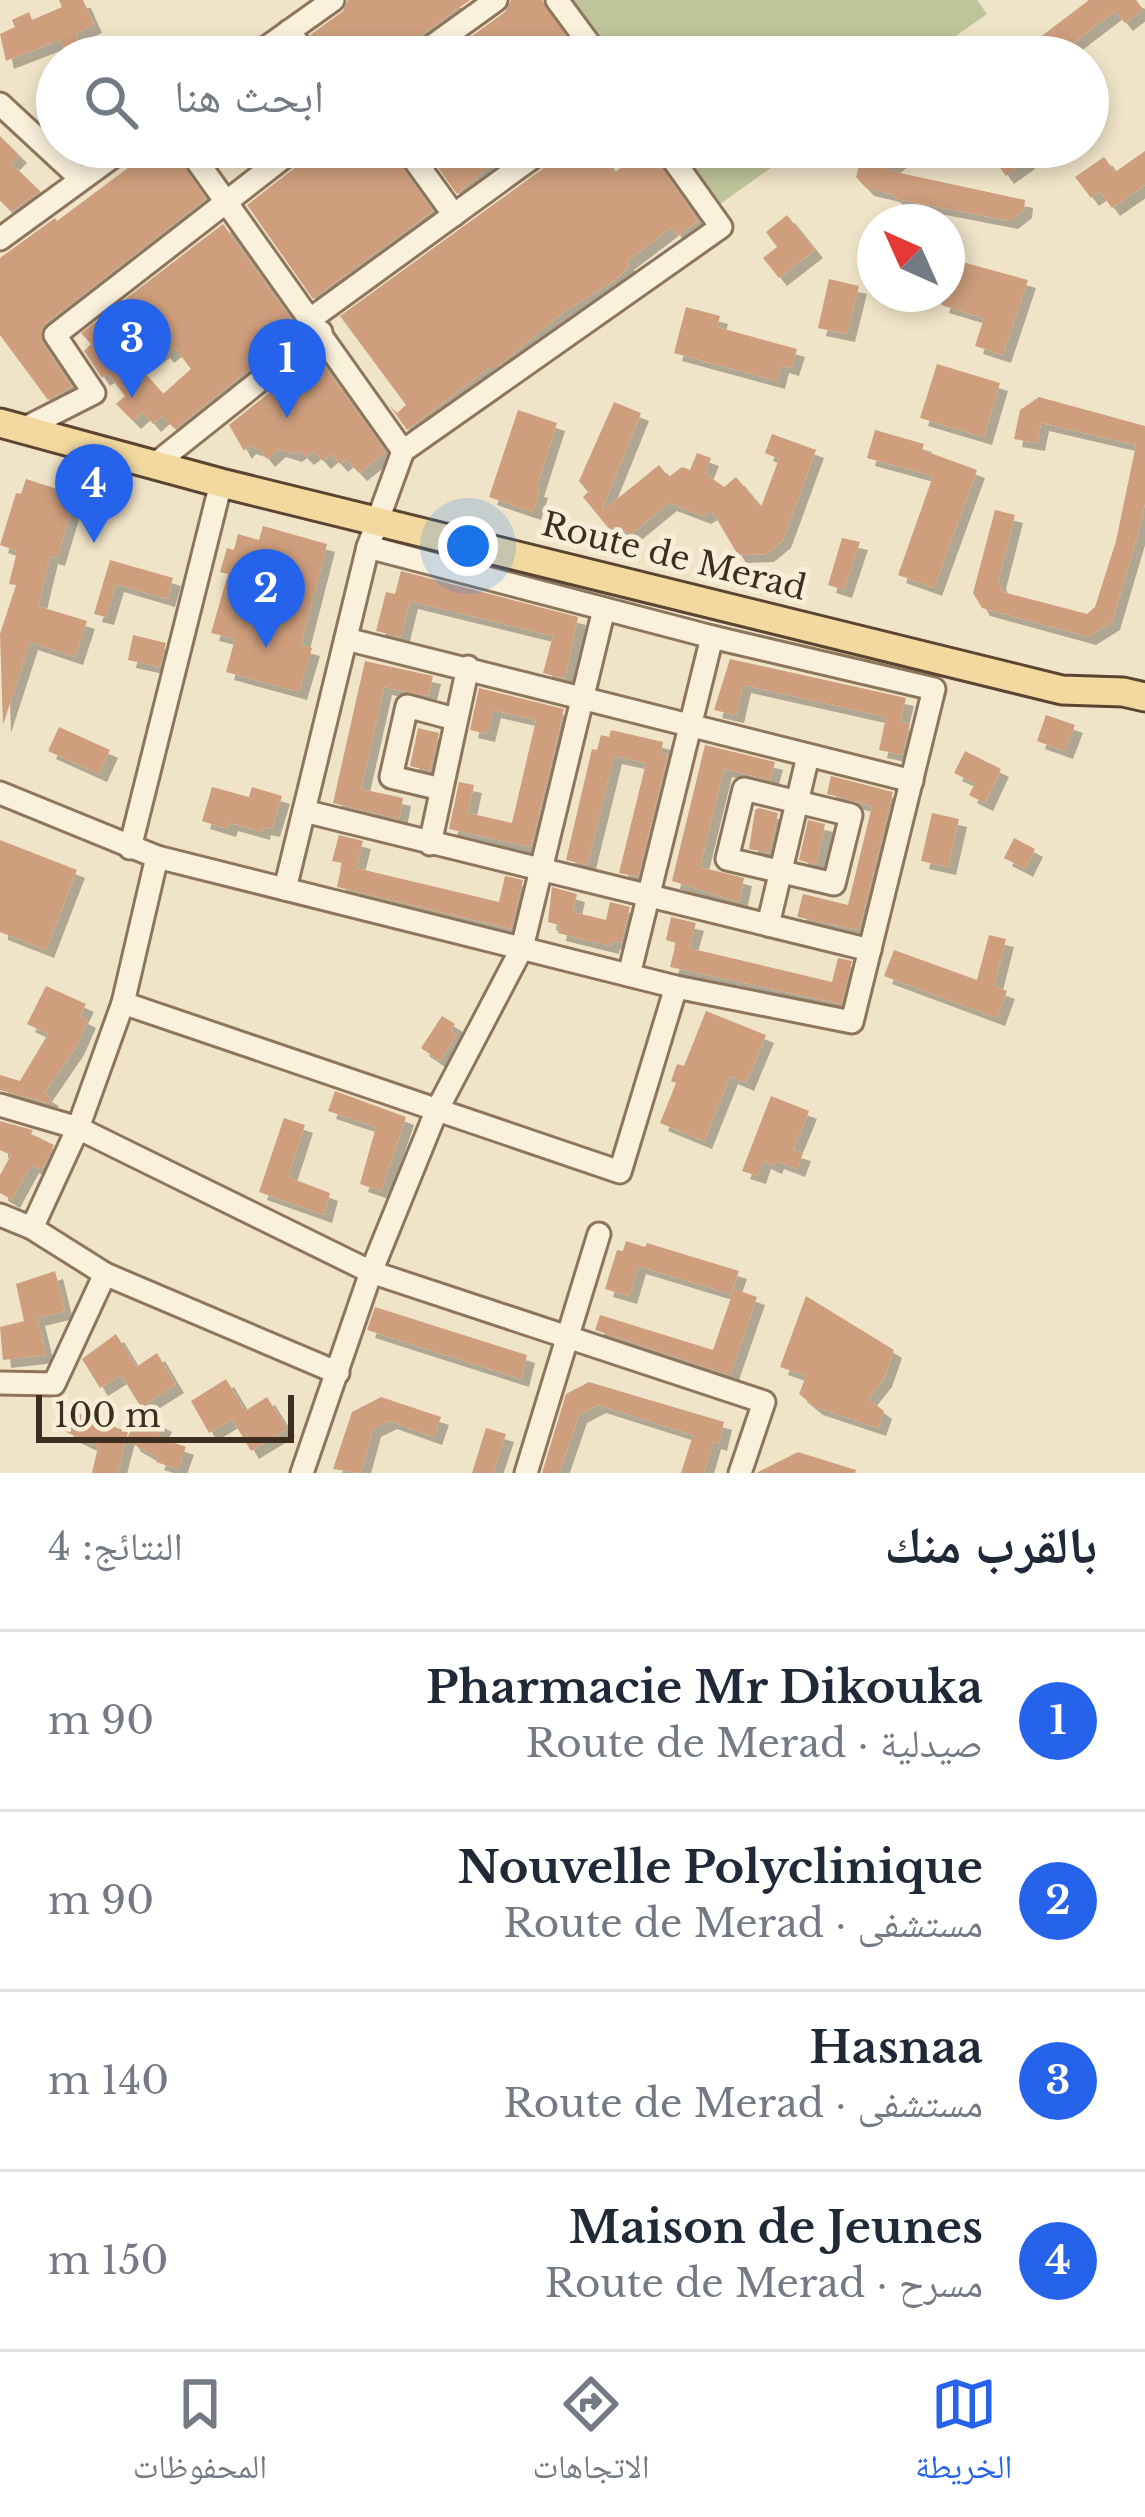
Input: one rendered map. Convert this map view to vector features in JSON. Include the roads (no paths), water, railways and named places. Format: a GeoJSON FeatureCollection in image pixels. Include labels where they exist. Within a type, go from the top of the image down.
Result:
{"type":"FeatureCollection","features":[{"type":"Feature","properties":{"kind":"main road","name":"Route de Merad"},"geometry":{"type":"LineString","coordinates":[[10,427],[1062,690],[1134,694]]}},
{"type":"Feature","properties":{"kind":"street"},"geometry":{"type":"LineString","coordinates":[[282,36],[333,0]]}},
{"type":"Feature","properties":{"kind":"street"},"geometry":{"type":"LineString","coordinates":[[446,36],[496,0]]}},
{"type":"Feature","properties":{"kind":"street"},"geometry":{"type":"LineString","coordinates":[[557,0],[584,36]]}},
{"type":"Feature","properties":{"kind":"street"},"geometry":{"type":"LineString","coordinates":[[289,31],[293,36]]}},
{"type":"Feature","properties":{"kind":"street"},"geometry":{"type":"LineString","coordinates":[[0,104],[36,137]]}},
{"type":"Feature","properties":{"kind":"street"},"geometry":{"type":"LineString","coordinates":[[69,168],[81,179]]}},
{"type":"Feature","properties":{"kind":"street"},"geometry":{"type":"LineString","coordinates":[[0,238],[96,168]]}},
{"type":"Feature","properties":{"kind":"street"},"geometry":{"type":"LineString","coordinates":[[202,168],[403,451]]}},
{"type":"Feature","properties":{"kind":"street"},"geometry":{"type":"LineString","coordinates":[[10,427],[94,393],[55,335],[270,168]]}},
{"type":"Feature","properties":{"kind":"street"},"geometry":{"type":"LineString","coordinates":[[420,168],[454,215]]}},
{"type":"Feature","properties":{"kind":"street"},"geometry":{"type":"LineString","coordinates":[[154,465],[317,325],[519,168]]}},
{"type":"Feature","properties":{"kind":"street"},"geometry":{"type":"LineString","coordinates":[[285,889],[368,547],[403,451],[721,227],[679,168]]}},
{"type":"Feature","properties":{"kind":"street"},"geometry":{"type":"LineString","coordinates":[[130,848],[221,483]]}},
{"type":"Feature","properties":{"kind":"street"},"geometry":{"type":"LineString","coordinates":[[0,793],[157,856],[676,987],[852,1022],[934,689],[368,547]]}},
{"type":"Feature","properties":{"kind":"street"},"geometry":{"type":"LineString","coordinates":[[302,1473],[371,1272],[436,1112],[522,948],[604,609]]}},
{"type":"Feature","properties":{"kind":"street"},"geometry":{"type":"LineString","coordinates":[[629,975],[712,637]]}},
{"type":"Feature","properties":{"kind":"street"},"geometry":{"type":"LineString","coordinates":[[346,639],[911,781]]}},
{"type":"Feature","properties":{"kind":"street"},"geometry":{"type":"LineString","coordinates":[[430,844],[468,667]]}},
{"type":"Feature","properties":{"kind":"street"},"geometry":{"type":"LineString","coordinates":[[441,789],[391,777],[407,706],[455,718]]}},
{"type":"Feature","properties":{"kind":"street"},"geometry":{"type":"LineString","coordinates":[[768,926],[808,756]]}},
{"type":"Feature","properties":{"kind":"street"},"geometry":{"type":"LineString","coordinates":[[744,789],[797,802],[851,815],[834,884],[727,859],[744,789]]}},
{"type":"Feature","properties":{"kind":"street"},"geometry":{"type":"LineString","coordinates":[[304,811],[870,950]]}},
{"type":"Feature","properties":{"kind":"street"},"geometry":{"type":"LineString","coordinates":[[32,1228],[78,1128],[123,1003],[157,856]]}},
{"type":"Feature","properties":{"kind":"street"},"geometry":{"type":"LineString","coordinates":[[123,1003],[620,1172],[676,987]]}},
{"type":"Feature","properties":{"kind":"street"},"geometry":{"type":"LineString","coordinates":[[0,1105],[78,1128],[371,1272],[764,1402],[740,1473]]}},
{"type":"Feature","properties":{"kind":"street"},"geometry":{"type":"LineString","coordinates":[[0,1215],[32,1228],[106,1274],[338,1373]]}},
{"type":"Feature","properties":{"kind":"street"},"geometry":{"type":"LineString","coordinates":[[526,1473],[599,1234]]}},
{"type":"Feature","properties":{"kind":"street"},"geometry":{"type":"LineString","coordinates":[[0,1383],[54,1384],[106,1274]]}},
{"type":"Feature","properties":{"kind":"place","name":"Hasnaa"},"geometry":{"type":"Point","coordinates":[132,398]}},
{"type":"Feature","properties":{"kind":"place","name":"Pharmacie Mr Dikouka"},"geometry":{"type":"Point","coordinates":[287,418]}},
{"type":"Feature","properties":{"kind":"place","name":"Maison de Jeunes"},"geometry":{"type":"Point","coordinates":[94,543]}},
{"type":"Feature","properties":{"kind":"place","name":"Nouvelle Polyclinique"},"geometry":{"type":"Point","coordinates":[266,648]}}]}
